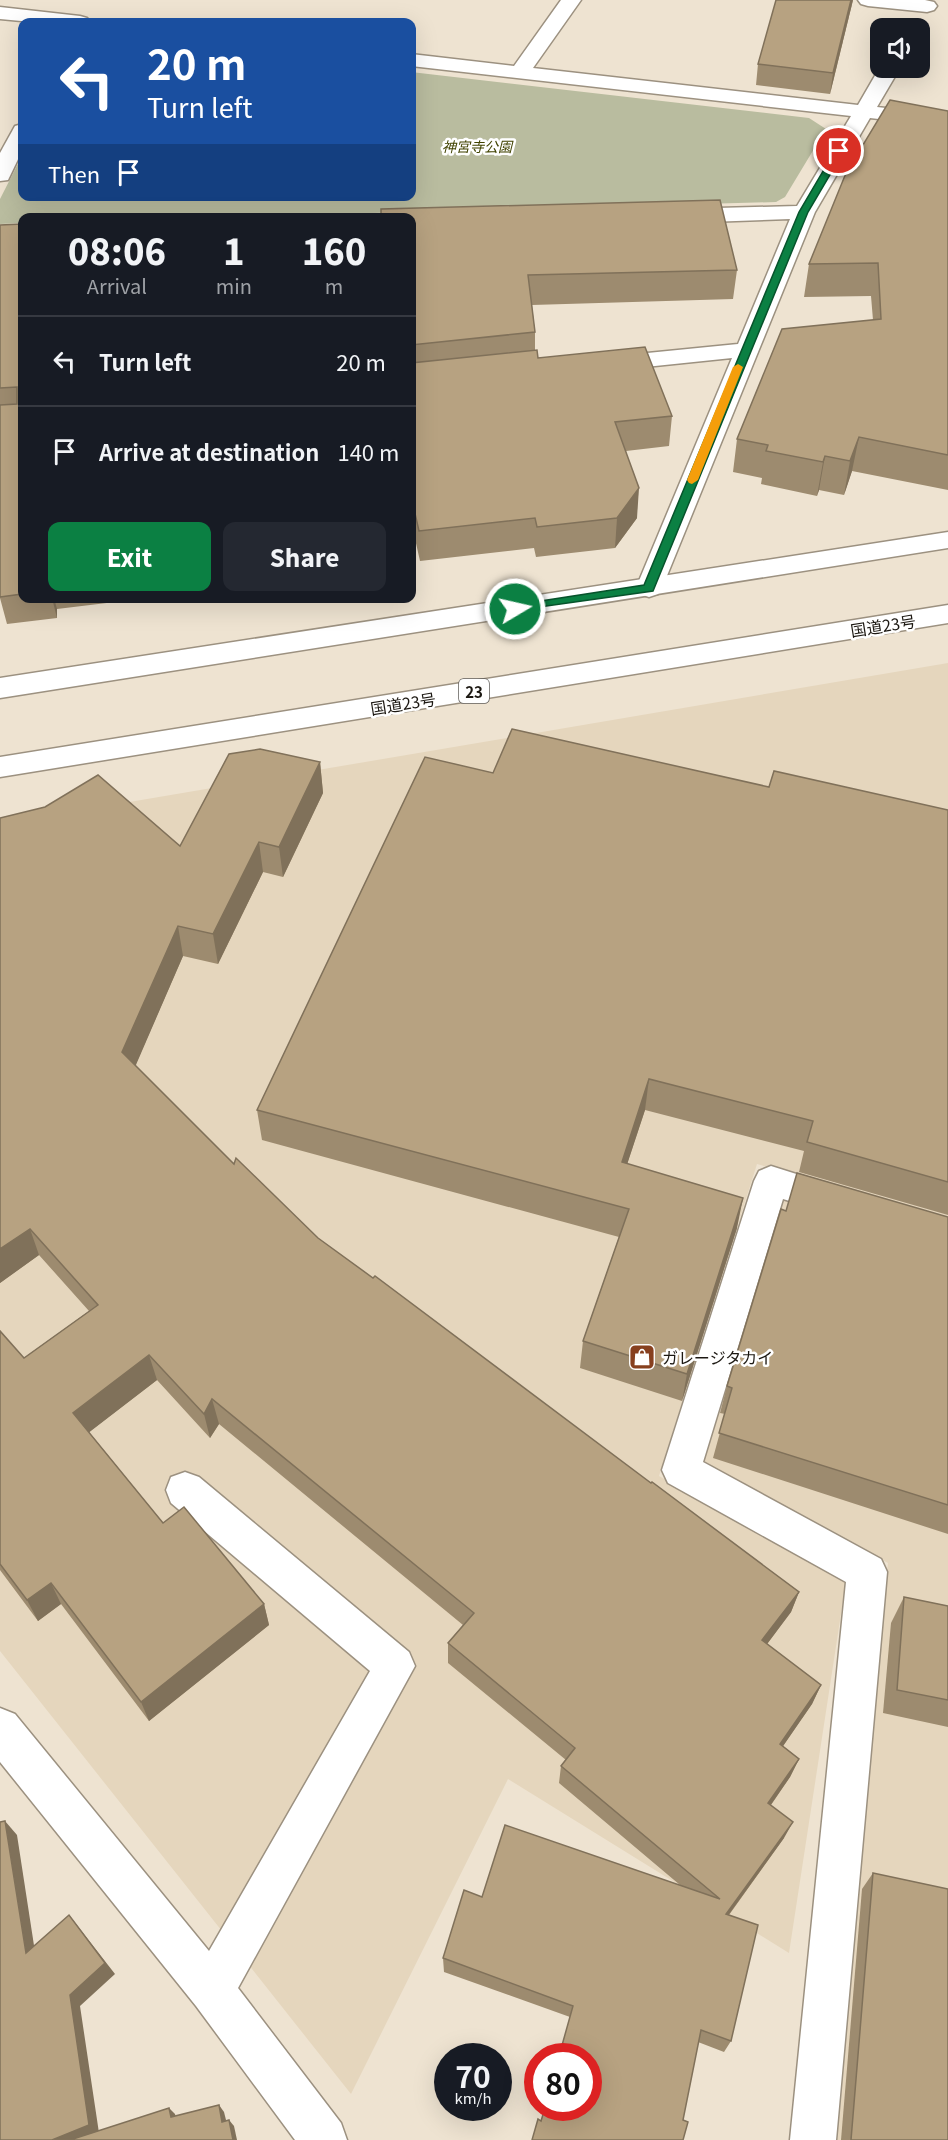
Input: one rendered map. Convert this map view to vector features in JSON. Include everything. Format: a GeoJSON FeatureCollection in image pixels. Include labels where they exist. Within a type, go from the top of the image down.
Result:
{"type":"FeatureCollection","features":[{"type":"Feature","properties":{"kind":"main road"},"geometry":{"type":"LineString","coordinates":[[520,72],[572,0]]}},
{"type":"Feature","properties":{"kind":"main road"},"geometry":{"type":"LineString","coordinates":[[867,0],[925,9]]}},
{"type":"Feature","properties":{"kind":"main road"},"geometry":{"type":"LineString","coordinates":[[0,14],[64,18]]}},
{"type":"Feature","properties":{"kind":"main road"},"geometry":{"type":"LineString","coordinates":[[416,61],[948,121]]}},
{"type":"Feature","properties":{"kind":"main road"},"geometry":{"type":"LineString","coordinates":[[649,588],[745,350],[804,212],[884,78]]}},
{"type":"Feature","properties":{"kind":"main road"},"geometry":{"type":"LineString","coordinates":[[0,175],[18,138]]}},
{"type":"Feature","properties":{"kind":"main road"},"geometry":{"type":"LineString","coordinates":[[661,216],[804,212]]}},
{"type":"Feature","properties":{"kind":"main road"},"geometry":{"type":"LineString","coordinates":[[590,366],[745,350]]}},
{"type":"Feature","properties":{"kind":"main road"},"geometry":{"type":"LineString","coordinates":[[0,688],[948,540]]}},
{"type":"Feature","properties":{"kind":"main road","name":"国道23号"},"geometry":{"type":"LineString","coordinates":[[0,767],[948,614]]}},
{"type":"Feature","properties":{"kind":"main road"},"geometry":{"type":"LineString","coordinates":[[813,2140],[867,1572],[681,1470],[771,1181],[871,1210]]}},
{"type":"Feature","properties":{"kind":"main road"},"geometry":{"type":"LineString","coordinates":[[185,1490],[395,1666],[212,1990]]}},
{"type":"Feature","properties":{"kind":"main road"},"geometry":{"type":"LineString","coordinates":[[0,1729],[212,1990],[324,2140]]}},
{"type":"Feature","properties":{"kind":"shaded area"},"geometry":{"type":"Polygon","coordinates":[[[948,663],[948,1217],[757,1164],[659,1476],[846,1581],[789,1953],[508,1779],[351,2094],[0,1651],[0,824],[948,663]]]}},
{"type":"Feature","properties":{"kind":"shaded area"},"geometry":{"type":"Polygon","coordinates":[[[783,1200],[948,1247],[948,2140],[823,2140],[888,1563],[701,1463],[783,1200]]]}},
{"type":"Feature","properties":{"kind":"green space","name":"神宮寺公園"},"geometry":{"type":"Polygon","coordinates":[[[416,73],[809,118],[826,129],[785,197],[776,202],[376,213],[18,213],[18,223],[0,224],[0,199],[18,164],[18,201],[416,201],[416,73]]]}},
{"type":"Feature","properties":{"kind":"building"},"geometry":{"type":"Polygon","coordinates":[[[776,0],[851,0],[833,73],[758,64],[776,0]]]}},
{"type":"Feature","properties":{"kind":"building"},"geometry":{"type":"Polygon","coordinates":[[[890,100],[948,111],[948,455],[859,437],[850,461],[825,456],[823,462],[766,451],[768,445],[737,439],[782,329],[881,319],[878,263],[809,264],[846,173],[890,100]]]}},
{"type":"Feature","properties":{"kind":"building"},"geometry":{"type":"Polygon","coordinates":[[[720,200],[737,270],[528,275],[535,332],[416,344],[416,213],[381,213],[381,209],[720,200]]]}},
{"type":"Feature","properties":{"kind":"building"},"geometry":{"type":"Polygon","coordinates":[[[18,224],[18,595],[0,597],[0,405],[17,404],[17,387],[0,388],[0,225],[18,224]]]}},
{"type":"Feature","properties":{"kind":"building"},"geometry":{"type":"Polygon","coordinates":[[[645,347],[672,416],[615,422],[639,488],[617,518],[537,527],[535,518],[419,531],[416,518],[416,362],[537,350],[538,358],[645,347]]]}},
{"type":"Feature","properties":{"kind":"building"},"geometry":{"type":"Polygon","coordinates":[[[512,729],[769,787],[774,771],[948,810],[948,1182],[807,1142],[813,1121],[649,1079],[622,1162],[743,1198],[687,1374],[583,1341],[629,1209],[257,1110],[425,757],[493,773],[512,729]]]}},
{"type":"Feature","properties":{"kind":"building"},"geometry":{"type":"Polygon","coordinates":[[[260,749],[320,762],[279,847],[259,842],[213,934],[178,926],[122,1052],[234,1164],[236,1158],[318,1238],[373,1278],[375,1276],[799,1592],[762,1640],[821,1685],[780,1744],[799,1759],[768,1803],[793,1822],[726,1914],[758,1925],[731,2041],[701,2030],[683,2120],[688,2122],[683,2140],[532,2140],[537,2121],[602,2121],[602,2043],[563,2043],[573,2006],[443,1958],[464,1890],[482,1897],[505,1825],[720,1899],[561,1766],[575,1748],[448,1643],[474,1613],[212,1399],[204,1414],[149,1355],[73,1413],[163,1523],[184,1507],[264,1604],[141,1702],[51,1583],[27,1600],[0,1564],[0,1331],[24,1358],[98,1305],[30,1229],[0,1249],[0,818],[45,807],[98,775],[180,846],[229,754],[260,749]]]}},
{"type":"Feature","properties":{"kind":"building"},"geometry":{"type":"Polygon","coordinates":[[[797,1173],[948,1217],[948,1505],[719,1433],[732,1388],[727,1386],[781,1209],[786,1211],[797,1173]]]}},
{"type":"Feature","properties":{"kind":"building"},"geometry":{"type":"Polygon","coordinates":[[[904,1597],[948,1606],[948,1700],[897,1690],[904,1597]]]}},
{"type":"Feature","properties":{"kind":"building"},"geometry":{"type":"Polygon","coordinates":[[[5,1821],[26,1953],[69,1915],[105,1963],[70,1995],[89,2125],[52,2140],[0,2140],[0,1822],[5,1821]]]}},
{"type":"Feature","properties":{"kind":"building"},"geometry":{"type":"Polygon","coordinates":[[[873,1873],[948,1889],[948,2140],[851,2140],[873,1873]]]}},
{"type":"Feature","properties":{"kind":"building"},"geometry":{"type":"Polygon","coordinates":[[[219,2105],[222,2122],[229,2120],[233,2140],[70,2140],[169,2108],[171,2117],[219,2105]]]}},
{"type":"Feature","properties":{"kind":"slow traffic"},"geometry":{"type":"LineString","coordinates":[[692,480],[738,367]]}},
{"type":"Feature","properties":{"kind":"place","name":"ガレージタカイ"},"geometry":{"type":"Point","coordinates":[642,1357]}},
{"type":"Feature","properties":{"kind":"route"},"geometry":{"type":"LineString","coordinates":[[515,609],[649,588],[745,350],[804,212],[839,151]]}}]}
